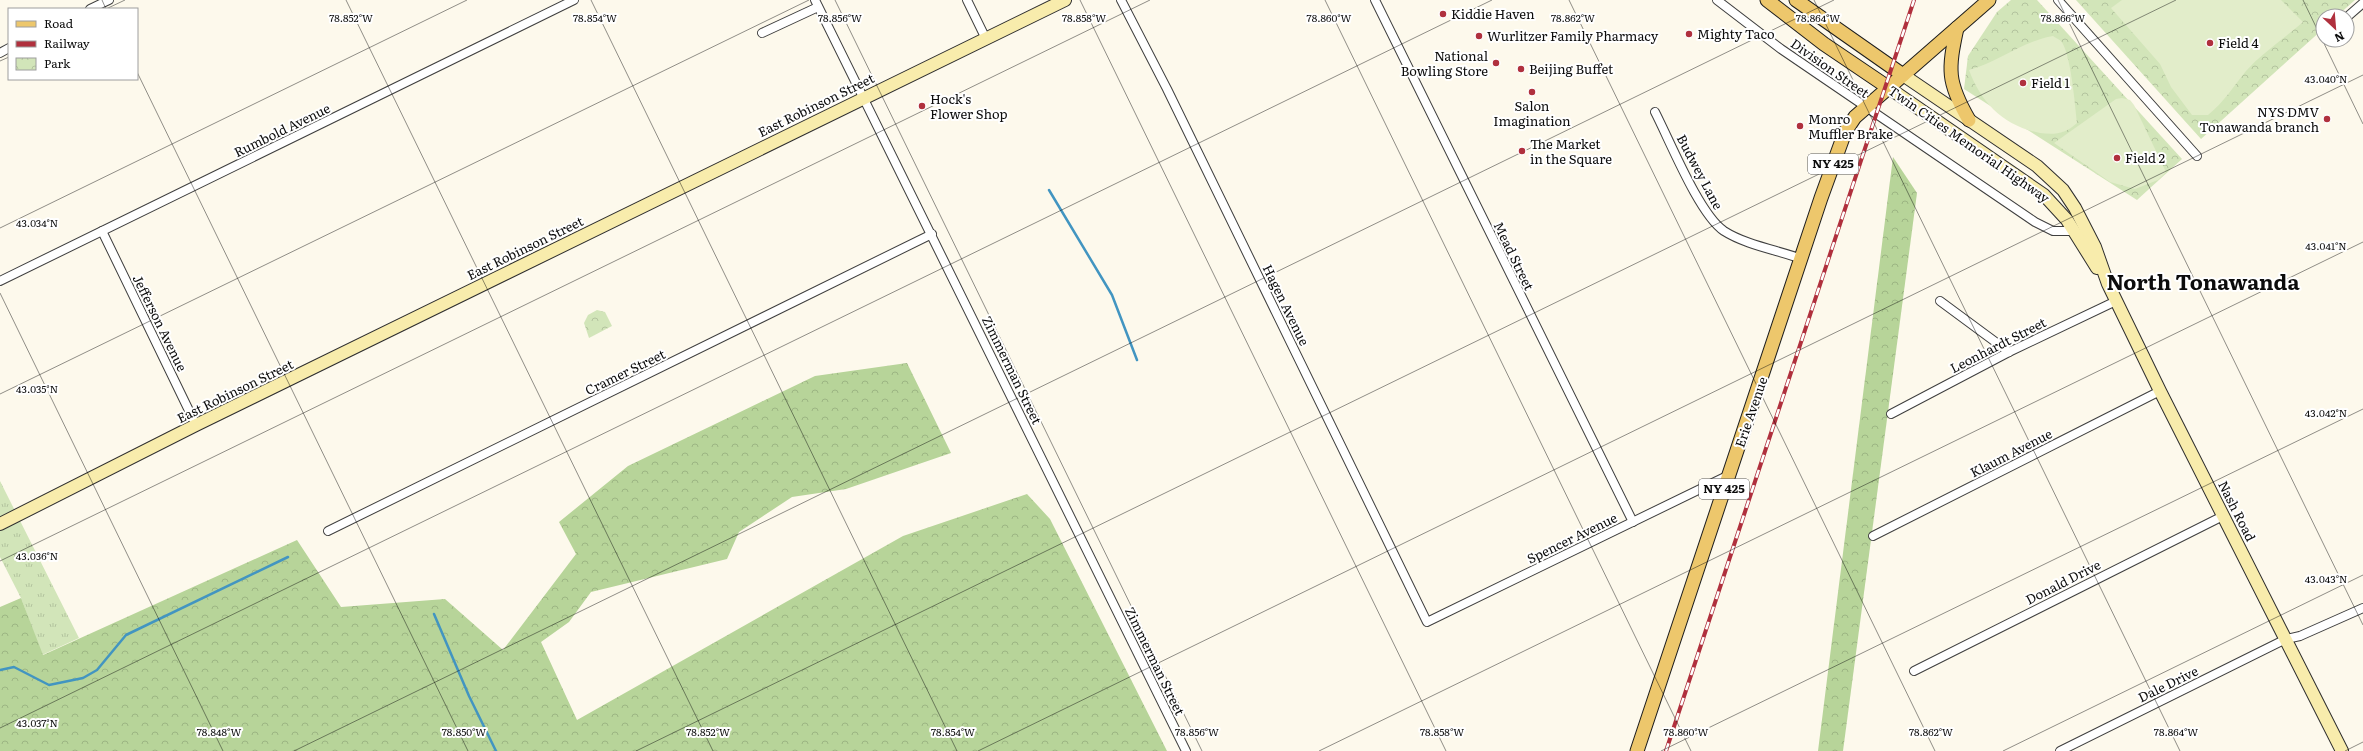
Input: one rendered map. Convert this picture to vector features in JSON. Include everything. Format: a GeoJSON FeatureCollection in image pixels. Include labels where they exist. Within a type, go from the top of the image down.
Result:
{"type":"FeatureCollection","features":[{"type":"Feature","properties":{"kind":"main road","name":"Twin Cities Memorial Highway"},"geometry":{"type":"LineString","coordinates":[[1767,0],[1824,44],[1889,88]]}},
{"type":"Feature","properties":{"kind":"main road","name":"Twin Cities Memorial Highway"},"geometry":{"type":"LineString","coordinates":[[1796,0],[1903,75]]}},
{"type":"Feature","properties":{"kind":"main road"},"geometry":{"type":"LineString","coordinates":[[1903,75],[1989,0]]}},
{"type":"Feature","properties":{"kind":"main road"},"geometry":{"type":"LineString","coordinates":[[1957,28],[1950,63],[1950,79],[1960,104],[1969,120]]}},
{"type":"Feature","properties":{"kind":"main road","name":"NY 425"},"geometry":{"type":"LineString","coordinates":[[1889,88],[1903,75]]}},
{"type":"Feature","properties":{"kind":"main road","name":"Erie Avenue"},"geometry":{"type":"LineString","coordinates":[[1637,751],[1845,132],[1855,118],[1889,88]]}},
{"type":"Feature","properties":{"kind":"street","name":"Rumbold Avenue"},"geometry":{"type":"LineString","coordinates":[[0,281],[574,0]]}},
{"type":"Feature","properties":{"kind":"street"},"geometry":{"type":"LineString","coordinates":[[967,0],[986,39]]}},
{"type":"Feature","properties":{"kind":"street","name":"East Robinson Street"},"geometry":{"type":"LineString","coordinates":[[0,524],[196,425],[1065,0]]}},
{"type":"Feature","properties":{"kind":"street","name":"Hagen Avenue"},"geometry":{"type":"LineString","coordinates":[[1121,0],[1174,103],[1427,622]]}},
{"type":"Feature","properties":{"kind":"street","name":"Mead Street"},"geometry":{"type":"LineString","coordinates":[[1375,0],[1633,522]]}},
{"type":"Feature","properties":{"kind":"street","name":"Division Street"},"geometry":{"type":"LineString","coordinates":[[1717,0],[1775,44],[1866,108],[2046,228],[2057,232],[2075,231]]}},
{"type":"Feature","properties":{"kind":"street"},"geometry":{"type":"LineString","coordinates":[[2058,0],[2197,156]]}},
{"type":"Feature","properties":{"kind":"street"},"geometry":{"type":"LineString","coordinates":[[92,8],[106,1]]}},
{"type":"Feature","properties":{"kind":"street"},"geometry":{"type":"LineString","coordinates":[[2355,10],[2363,3]]}},
{"type":"Feature","properties":{"kind":"street"},"geometry":{"type":"LineString","coordinates":[[762,33],[816,4]]}},
{"type":"Feature","properties":{"kind":"street","name":"Zimmerman Street"},"geometry":{"type":"LineString","coordinates":[[816,4],[932,234],[1186,751]]}},
{"type":"Feature","properties":{"kind":"street","name":"Twin Cities Memorial Highway"},"geometry":{"type":"LineString","coordinates":[[1903,75],[2037,166],[2063,190],[2075,208],[2095,247],[2108,284]]}},
{"type":"Feature","properties":{"kind":"street","name":"Twin Cities Memorial Highway"},"geometry":{"type":"LineString","coordinates":[[1889,88],[2033,186],[2056,207],[2075,231],[2108,284]]}},
{"type":"Feature","properties":{"kind":"street","name":"Budwey Lane"},"geometry":{"type":"LineString","coordinates":[[1655,112],[1702,204],[1717,225],[1730,234],[1802,259]]}},
{"type":"Feature","properties":{"kind":"street","name":"Jefferson Avenue"},"geometry":{"type":"LineString","coordinates":[[102,231],[196,425]]}},
{"type":"Feature","properties":{"kind":"street","name":"Cramer Street"},"geometry":{"type":"LineString","coordinates":[[328,531],[932,234]]}},
{"type":"Feature","properties":{"kind":"street","name":"Nash Road"},"geometry":{"type":"LineString","coordinates":[[2108,284],[2160,391],[2342,751]]}},
{"type":"Feature","properties":{"kind":"street"},"geometry":{"type":"LineString","coordinates":[[1940,301],[2009,352]]}},
{"type":"Feature","properties":{"kind":"street","name":"Leonhardt Street"},"geometry":{"type":"LineString","coordinates":[[1891,414],[2009,352],[2116,301]]}},
{"type":"Feature","properties":{"kind":"street","name":"Klaum Avenue"},"geometry":{"type":"LineString","coordinates":[[1873,536],[2160,391]]}},
{"type":"Feature","properties":{"kind":"street","name":"Spencer Avenue"},"geometry":{"type":"LineString","coordinates":[[1427,622],[1729,475]]}},
{"type":"Feature","properties":{"kind":"street","name":"Donald Drive"},"geometry":{"type":"LineString","coordinates":[[1914,671],[2223,516]]}},
{"type":"Feature","properties":{"kind":"street","name":"Dale Drive"},"geometry":{"type":"LineString","coordinates":[[2060,751],[2286,639],[2300,636],[2363,608]]}},
{"type":"Feature","properties":{"kind":"green space"},"geometry":{"type":"Polygon","coordinates":[[[2011,0],[2037,0],[2182,159],[2137,200],[1964,89],[1968,56],[1997,12],[2011,0]]]}},
{"type":"Feature","properties":{"kind":"green space","name":"Field 4"},"geometry":{"type":"Polygon","coordinates":[[[2076,0],[2355,0],[2346,8],[2315,8],[2315,36],[2201,139],[2076,0]]]}},
{"type":"Feature","properties":{"kind":"green space","name":"Field 4"},"geometry":{"type":"Polygon","coordinates":[[[2122,0],[2281,0],[2303,22],[2252,64],[2224,100],[2214,110],[2208,115],[2192,115],[2171,87],[2160,64],[2111,8],[2122,0]]]}},
{"type":"Feature","properties":{"kind":"green space","name":"Field 1"},"geometry":{"type":"Polygon","coordinates":[[[2053,36],[2061,41],[2067,56],[2072,80],[2077,123],[2064,132],[2045,134],[2027,130],[2005,119],[1987,103],[1974,82],[1969,70],[1991,62],[2031,42],[2053,36]]]}},
{"type":"Feature","properties":{"kind":"green space","name":"Field 2"},"geometry":{"type":"Polygon","coordinates":[[[2122,98],[2130,100],[2134,105],[2166,172],[2158,180],[2135,189],[2110,182],[2054,143],[2116,99],[2122,98]]]}},
{"type":"Feature","properties":{"kind":"green space"},"geometry":{"type":"Polygon","coordinates":[[[1893,157],[1917,193],[1843,751],[1818,751],[1893,157]]]}},
{"type":"Feature","properties":{"kind":"green space"},"geometry":{"type":"Polygon","coordinates":[[[597,310],[605,312],[612,326],[589,338],[584,323],[588,315],[597,310]]]}},
{"type":"Feature","properties":{"kind":"green space"},"geometry":{"type":"Polygon","coordinates":[[[907,363],[951,453],[846,489],[792,497],[739,532],[727,559],[591,592],[569,622],[541,642],[577,720],[903,536],[1027,494],[1050,519],[1167,751],[0,751],[0,607],[21,598],[43,655],[297,540],[341,607],[445,599],[503,650],[576,554],[559,522],[628,466],[815,376],[907,363]]]}},
{"type":"Feature","properties":{"kind":"green space"},"geometry":{"type":"Polygon","coordinates":[[[0,481],[79,638],[42,655],[21,598],[0,557],[0,481]]]}},
{"type":"Feature","properties":{"kind":"waterway"},"geometry":{"type":"LineString","coordinates":[[1049,190],[1112,295],[1137,360]]}},
{"type":"Feature","properties":{"kind":"waterway"},"geometry":{"type":"LineString","coordinates":[[0,670],[14,667],[49,685],[83,678],[97,670],[126,635],[288,557]]}},
{"type":"Feature","properties":{"kind":"waterway"},"geometry":{"type":"LineString","coordinates":[[434,614],[469,696],[496,751]]}},
{"type":"Feature","properties":{"kind":"railway"},"geometry":{"type":"LineString","coordinates":[[1666,751],[1914,0]]}},
{"type":"Feature","properties":{"kind":"place","name":"Kiddie Haven"},"geometry":{"type":"Point","coordinates":[1443,14]}},
{"type":"Feature","properties":{"kind":"place","name":"Mighty Taco"},"geometry":{"type":"Point","coordinates":[1689,34]}},
{"type":"Feature","properties":{"kind":"place","name":"Wurlitzer Family Pharmacy"},"geometry":{"type":"Point","coordinates":[1479,36]}},
{"type":"Feature","properties":{"kind":"place","name":"Field 4"},"geometry":{"type":"Point","coordinates":[2210,43]}},
{"type":"Feature","properties":{"kind":"place","name":"National Bowling Store"},"geometry":{"type":"Point","coordinates":[1496,63]}},
{"type":"Feature","properties":{"kind":"place","name":"Beijing Buffet"},"geometry":{"type":"Point","coordinates":[1521,69]}},
{"type":"Feature","properties":{"kind":"place","name":"Field 1"},"geometry":{"type":"Point","coordinates":[2023,83]}},
{"type":"Feature","properties":{"kind":"place","name":"Salon Imagination"},"geometry":{"type":"Point","coordinates":[1532,92]}},
{"type":"Feature","properties":{"kind":"place","name":"Hock's Flower Shop"},"geometry":{"type":"Point","coordinates":[922,106]}},
{"type":"Feature","properties":{"kind":"place","name":"NYS DMV Tonawanda branch"},"geometry":{"type":"Point","coordinates":[2327,119]}},
{"type":"Feature","properties":{"kind":"place","name":"Monro Muffler Brake"},"geometry":{"type":"Point","coordinates":[1800,126]}},
{"type":"Feature","properties":{"kind":"place","name":"The Market in the Square"},"geometry":{"type":"Point","coordinates":[1522,151]}},
{"type":"Feature","properties":{"kind":"place","name":"Field 2"},"geometry":{"type":"Point","coordinates":[2117,158]}},
{"type":"Feature","properties":{"kind":"district","name":"North Tonawanda"},"geometry":{"type":"Point","coordinates":[2203,283]}}]}
